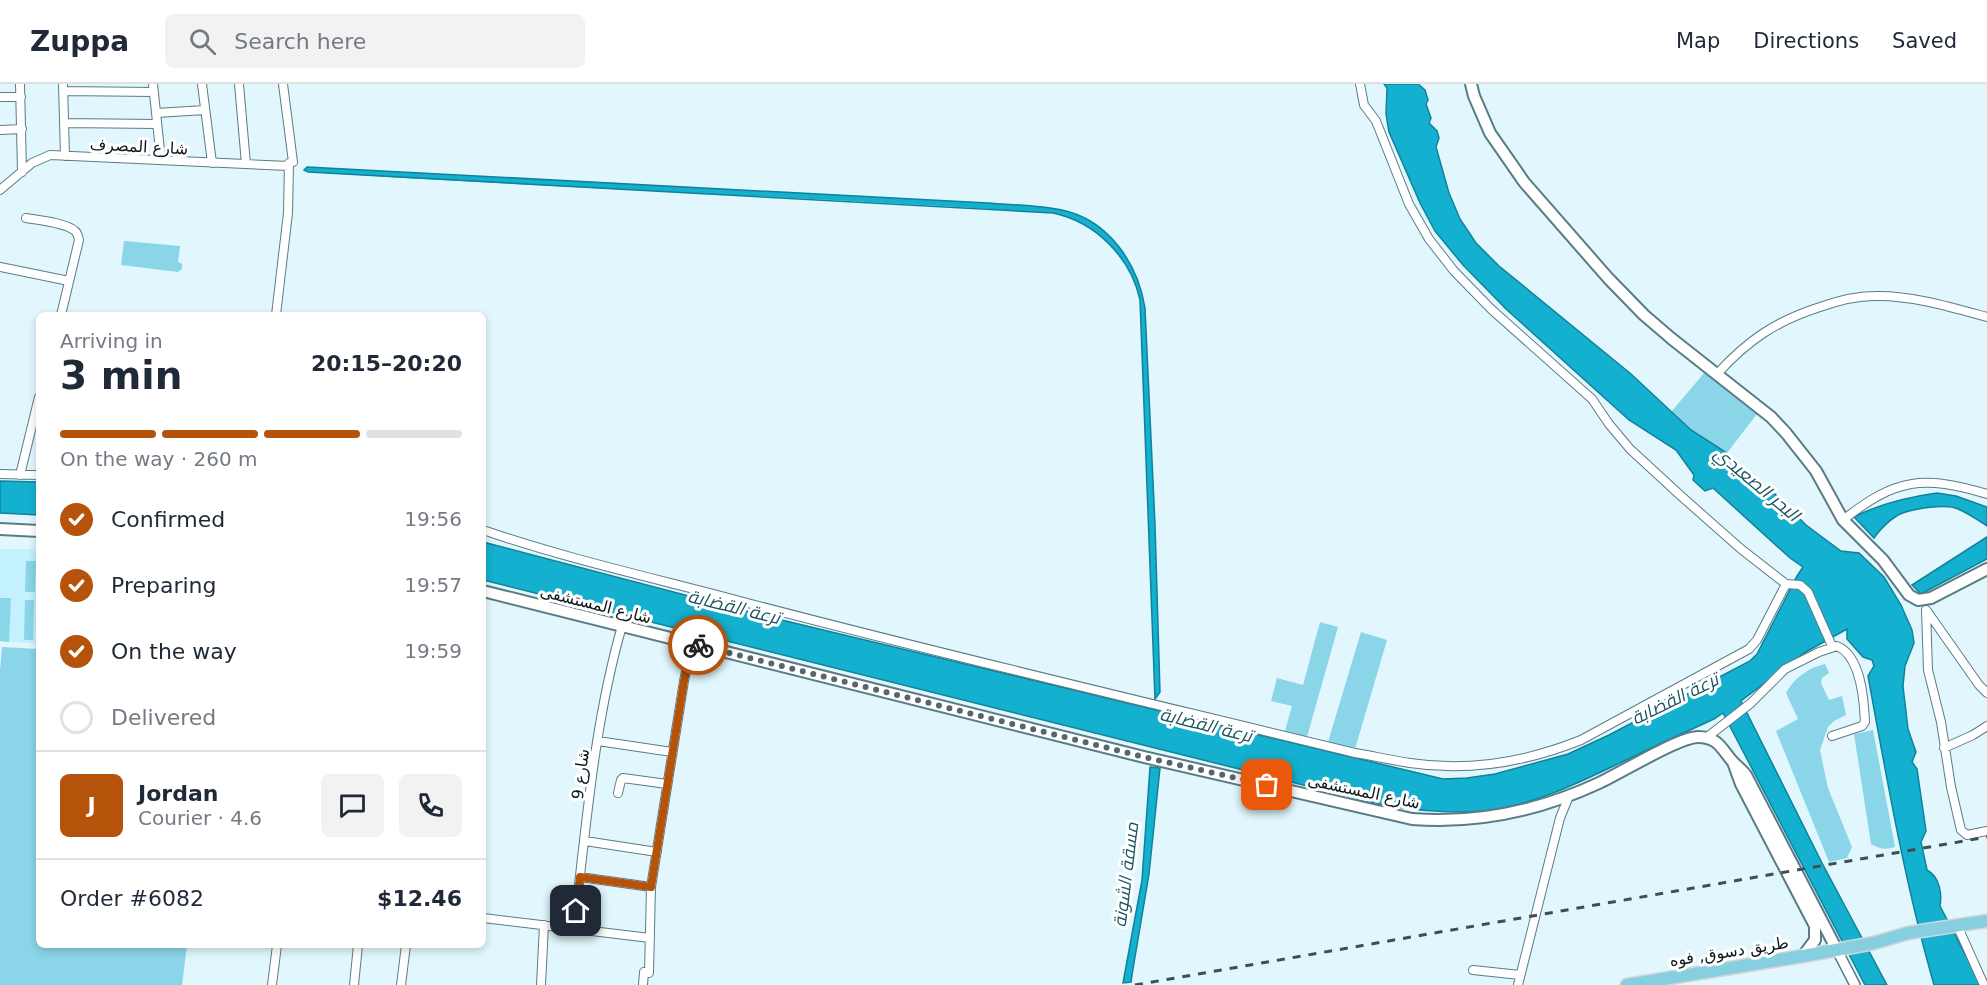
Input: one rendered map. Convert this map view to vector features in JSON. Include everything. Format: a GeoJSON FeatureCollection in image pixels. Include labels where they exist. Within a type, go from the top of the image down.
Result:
{"type":"FeatureCollection","features":[{"type":"Feature","properties":{"kind":"main road"},"geometry":{"type":"LineString","coordinates":[[1471,84],[1490,133],[1524,182],[1624,295],[1672,339],[1771,417],[1786,433],[1816,471],[1846,524],[1883,560],[1904,588],[1918,600],[1931,598],[1987,569]]}},
{"type":"Feature","properties":{"kind":"main road"},"geometry":{"type":"LineString","coordinates":[[0,530],[36,531]]}},
{"type":"Feature","properties":{"kind":"main road","name":"شارع المستشفى"},"geometry":{"type":"LineString","coordinates":[[486,592],[1144,757],[1404,817],[1430,820],[1473,819],[1516,811],[1569,796],[1687,738],[1706,738]]}},
{"type":"Feature","properties":{"kind":"main road"},"geometry":{"type":"LineString","coordinates":[[1706,738],[1722,747],[1733,762],[1738,779],[1811,911],[1837,950]]}},
{"type":"Feature","properties":{"kind":"main road"},"geometry":{"type":"LineString","coordinates":[[1803,956],[1816,935],[1811,911]]}},
{"type":"Feature","properties":{"kind":"main road"},"geometry":{"type":"LineString","coordinates":[[1954,926],[1987,921]]}},
{"type":"Feature","properties":{"kind":"main road","name":"طريق دسوق, فوه"},"geometry":{"type":"LineString","coordinates":[[1627,985],[1837,950],[1874,943],[1908,933],[1954,926]]}},
{"type":"Feature","properties":{"kind":"street"},"geometry":{"type":"LineString","coordinates":[[21,84],[22,172]]}},
{"type":"Feature","properties":{"kind":"street"},"geometry":{"type":"LineString","coordinates":[[202,84],[212,163]]}},
{"type":"Feature","properties":{"kind":"street"},"geometry":{"type":"LineString","coordinates":[[239,84],[246,164]]}},
{"type":"Feature","properties":{"kind":"street"},"geometry":{"type":"LineString","coordinates":[[276,312],[288,213],[290,163],[283,84]]}},
{"type":"Feature","properties":{"kind":"street"},"geometry":{"type":"LineString","coordinates":[[1360,84],[1364,105],[1377,121],[1409,204],[1429,239],[1454,271],[1491,309],[1592,399],[1630,449],[1742,549],[1786,584],[1800,585],[1808,591],[1832,646]]}},
{"type":"Feature","properties":{"kind":"street"},"geometry":{"type":"LineString","coordinates":[[65,156],[63,88],[153,88],[161,160]]}},
{"type":"Feature","properties":{"kind":"street"},"geometry":{"type":"LineString","coordinates":[[0,97],[21,97]]}},
{"type":"Feature","properties":{"kind":"street"},"geometry":{"type":"LineString","coordinates":[[156,113],[205,110]]}},
{"type":"Feature","properties":{"kind":"street"},"geometry":{"type":"LineString","coordinates":[[64,123],[157,124]]}},
{"type":"Feature","properties":{"kind":"street"},"geometry":{"type":"LineString","coordinates":[[0,130],[21,129]]}},
{"type":"Feature","properties":{"kind":"street","name":"شارع المصرف"},"geometry":{"type":"LineString","coordinates":[[0,190],[32,163],[43,157],[246,164],[290,163]]}},
{"type":"Feature","properties":{"kind":"street"},"geometry":{"type":"LineString","coordinates":[[26,218],[58,224],[76,232],[79,240],[62,312]]}},
{"type":"Feature","properties":{"kind":"street"},"geometry":{"type":"LineString","coordinates":[[0,267],[69,281]]}},
{"type":"Feature","properties":{"kind":"street"},"geometry":{"type":"LineString","coordinates":[[1717,374],[1730,360],[1778,322],[1853,298],[1873,296],[1903,298],[1987,317]]}},
{"type":"Feature","properties":{"kind":"street"},"geometry":{"type":"LineString","coordinates":[[20,475],[36,415]]}},
{"type":"Feature","properties":{"kind":"street"},"geometry":{"type":"LineString","coordinates":[[0,474],[36,476]]}},
{"type":"Feature","properties":{"kind":"street"},"geometry":{"type":"LineString","coordinates":[[1846,524],[1868,501],[1902,486],[1935,482],[1987,494]]}},
{"type":"Feature","properties":{"kind":"street"},"geometry":{"type":"LineString","coordinates":[[486,531],[572,559],[832,625],[1355,753],[1434,766],[1474,766],[1507,762],[1557,750],[1581,740],[1749,649],[1757,640],[1786,584]]}},
{"type":"Feature","properties":{"kind":"street"},"geometry":{"type":"LineString","coordinates":[[1918,600],[1987,693]]}},
{"type":"Feature","properties":{"kind":"street"},"geometry":{"type":"LineString","coordinates":[[1926,610],[1928,670],[1941,722],[1951,787],[1961,830],[1967,835],[1987,831]]}},
{"type":"Feature","properties":{"kind":"street","name":"شارع 9"},"geometry":{"type":"LineString","coordinates":[[574,928],[598,741],[610,671],[622,626]]}},
{"type":"Feature","properties":{"kind":"street"},"geometry":{"type":"LineString","coordinates":[[643,985],[650,938],[651,887],[692,644]]}},
{"type":"Feature","properties":{"kind":"street"},"geometry":{"type":"LineString","coordinates":[[1706,738],[1761,694],[1785,669],[1832,646],[1842,648],[1854,662],[1860,678],[1865,718],[1862,726],[1832,736]]}},
{"type":"Feature","properties":{"kind":"street"},"geometry":{"type":"LineString","coordinates":[[1944,748],[1987,726]]}},
{"type":"Feature","properties":{"kind":"street"},"geometry":{"type":"LineString","coordinates":[[598,741],[672,752]]}},
{"type":"Feature","properties":{"kind":"street"},"geometry":{"type":"LineString","coordinates":[[618,793],[622,778],[667,784]]}},
{"type":"Feature","properties":{"kind":"street"},"geometry":{"type":"LineString","coordinates":[[1518,985],[1560,818],[1569,796]]}},
{"type":"Feature","properties":{"kind":"street"},"geometry":{"type":"LineString","coordinates":[[585,841],[657,852]]}},
{"type":"Feature","properties":{"kind":"street"},"geometry":{"type":"LineString","coordinates":[[580,877],[651,887]]}},
{"type":"Feature","properties":{"kind":"street"},"geometry":{"type":"LineString","coordinates":[[486,918],[650,938]]}},
{"type":"Feature","properties":{"kind":"street"},"geometry":{"type":"LineString","coordinates":[[541,985],[544,925]]}},
{"type":"Feature","properties":{"kind":"street"},"geometry":{"type":"LineString","coordinates":[[1954,926],[1984,985]]}},
{"type":"Feature","properties":{"kind":"street"},"geometry":{"type":"LineString","coordinates":[[272,985],[277,948]]}},
{"type":"Feature","properties":{"kind":"street"},"geometry":{"type":"LineString","coordinates":[[354,985],[358,948]]}},
{"type":"Feature","properties":{"kind":"street"},"geometry":{"type":"LineString","coordinates":[[401,985],[406,948]]}},
{"type":"Feature","properties":{"kind":"street"},"geometry":{"type":"LineString","coordinates":[[1837,950],[1855,985]]}},
{"type":"Feature","properties":{"kind":"street"},"geometry":{"type":"LineString","coordinates":[[1473,970],[1520,975]]}},
{"type":"Feature","properties":{"kind":"shaded area"},"geometry":{"type":"Polygon","coordinates":[[[124,241],[180,246],[178,262],[182,264],[182,269],[178,272],[121,265],[124,241]]]}},
{"type":"Feature","properties":{"kind":"shaded area"},"geometry":{"type":"Polygon","coordinates":[[[1705,372],[1757,414],[1727,453],[1691,430],[1671,412],[1705,372]]]}},
{"type":"Feature","properties":{"kind":"shaded area"},"geometry":{"type":"Polygon","coordinates":[[[0,549],[36,549],[36,644],[0,641],[0,549]]]}},
{"type":"Feature","properties":{"kind":"shaded area"},"geometry":{"type":"Polygon","coordinates":[[[26,561],[36,561],[35,592],[25,592],[26,561]]]}},
{"type":"Feature","properties":{"kind":"shaded area"},"geometry":{"type":"Polygon","coordinates":[[[0,598],[11,598],[9,642],[0,641],[0,598]]]}},
{"type":"Feature","properties":{"kind":"shaded area"},"geometry":{"type":"Polygon","coordinates":[[[25,600],[34,600],[33,640],[24,640],[25,600]]]}},
{"type":"Feature","properties":{"kind":"shaded area"},"geometry":{"type":"Polygon","coordinates":[[[1320,622],[1338,627],[1307,737],[1285,731],[1292,706],[1271,701],[1277,678],[1303,685],[1320,622]]]}},
{"type":"Feature","properties":{"kind":"shaded area"},"geometry":{"type":"Polygon","coordinates":[[[1361,632],[1387,640],[1355,749],[1328,742],[1361,632]]]}},
{"type":"Feature","properties":{"kind":"shaded area"},"geometry":{"type":"Polygon","coordinates":[[[2,647],[36,649],[36,948],[187,948],[182,985],[0,985],[0,671],[2,647]]]}},
{"type":"Feature","properties":{"kind":"shaded area"},"geometry":{"type":"Polygon","coordinates":[[[1825,664],[1829,673],[1822,678],[1821,683],[1829,700],[1842,696],[1846,715],[1828,727],[1820,750],[1828,788],[1852,847],[1847,858],[1829,862],[1776,731],[1798,719],[1786,693],[1789,688],[1802,674],[1825,664]]]}},
{"type":"Feature","properties":{"kind":"shaded area"},"geometry":{"type":"Polygon","coordinates":[[[1873,730],[1895,847],[1889,848],[1880,848],[1871,844],[1854,734],[1873,730]]]}},
{"type":"Feature","properties":{"kind":"water"},"geometry":{"type":"Polygon","coordinates":[[[1384,84],[1418,84],[1425,90],[1428,100],[1426,104],[1431,118],[1429,123],[1437,131],[1439,138],[1436,147],[1449,193],[1460,219],[1476,243],[1499,266],[1631,374],[1691,430],[1727,453],[1763,483],[1765,494],[1775,494],[1806,525],[1841,551],[1859,553],[1884,577],[1901,605],[1912,630],[1914,643],[1905,666],[1903,686],[1908,729],[1916,752],[1912,762],[1917,769],[1926,831],[1921,842],[1927,870],[1937,881],[1941,896],[1940,906],[1981,985],[1934,985],[1905,870],[1882,754],[1868,676],[1874,666],[1872,660],[1863,657],[1847,639],[1847,629],[1804,653],[1741,701],[1822,863],[1887,985],[1865,985],[1723,713],[1589,778],[1537,799],[1501,808],[1471,812],[1411,809],[1387,806],[486,581],[486,543],[765,616],[1443,779],[1495,774],[1568,754],[1750,661],[1757,654],[1803,567],[1790,558],[1713,488],[1705,491],[1693,480],[1694,475],[1676,450],[1629,420],[1506,309],[1463,265],[1435,231],[1420,203],[1389,132],[1386,114],[1387,88],[1384,84]]]}},
{"type":"Feature","properties":{"kind":"water"},"geometry":{"type":"Polygon","coordinates":[[[307,167],[1025,205],[1062,210],[1094,223],[1107,234],[1128,260],[1136,276],[1145,308],[1160,692],[1155,699],[1140,300],[1129,270],[1120,256],[1097,233],[1083,224],[1053,213],[308,172],[304,170],[307,167]]]}},
{"type":"Feature","properties":{"kind":"water"},"geometry":{"type":"Polygon","coordinates":[[[0,481],[36,482],[36,515],[0,513],[0,481]]]}},
{"type":"Feature","properties":{"kind":"water"},"geometry":{"type":"Polygon","coordinates":[[[1937,493],[1956,496],[1987,507],[1987,526],[1953,507],[1928,508],[1898,515],[1874,538],[1854,517],[1895,501],[1937,493]]]}},
{"type":"Feature","properties":{"kind":"water"},"geometry":{"type":"Polygon","coordinates":[[[1987,537],[1987,559],[1921,594],[1912,585],[1987,537]]]}},
{"type":"Feature","properties":{"kind":"water"},"geometry":{"type":"Polygon","coordinates":[[[1150,767],[1160,768],[1149,874],[1131,982],[1123,983],[1142,880],[1150,767]]]}},
{"type":"Feature","properties":{"kind":"railway"},"geometry":{"type":"LineString","coordinates":[[1135,985],[1987,837]]}},
{"type":"Feature","properties":{"kind":"way so far"},"geometry":{"type":"LineString","coordinates":[[698,645],[1144,757],[1267,785]]}},
{"type":"Feature","properties":{"kind":"route"},"geometry":{"type":"LineString","coordinates":[[576,911],[580,877],[651,887],[684,681],[692,644],[698,645]]}},
{"type":"Feature","properties":{"kind":"water label","name":"البحر الصعيدي"},"geometry":{"type":"Point","coordinates":[1757,484]}},
{"type":"Feature","properties":{"kind":"water label","name":"ترعة القضابة"},"geometry":{"type":"Point","coordinates":[734,607]}},
{"type":"Feature","properties":{"kind":"water label","name":"ترعة القضابة"},"geometry":{"type":"Point","coordinates":[1675,699]}},
{"type":"Feature","properties":{"kind":"water label","name":"ترعة القضابة"},"geometry":{"type":"Point","coordinates":[1206,725]}},
{"type":"Feature","properties":{"kind":"water label","name":"مسقة الشونة"},"geometry":{"type":"Point","coordinates":[1126,875]}}]}
